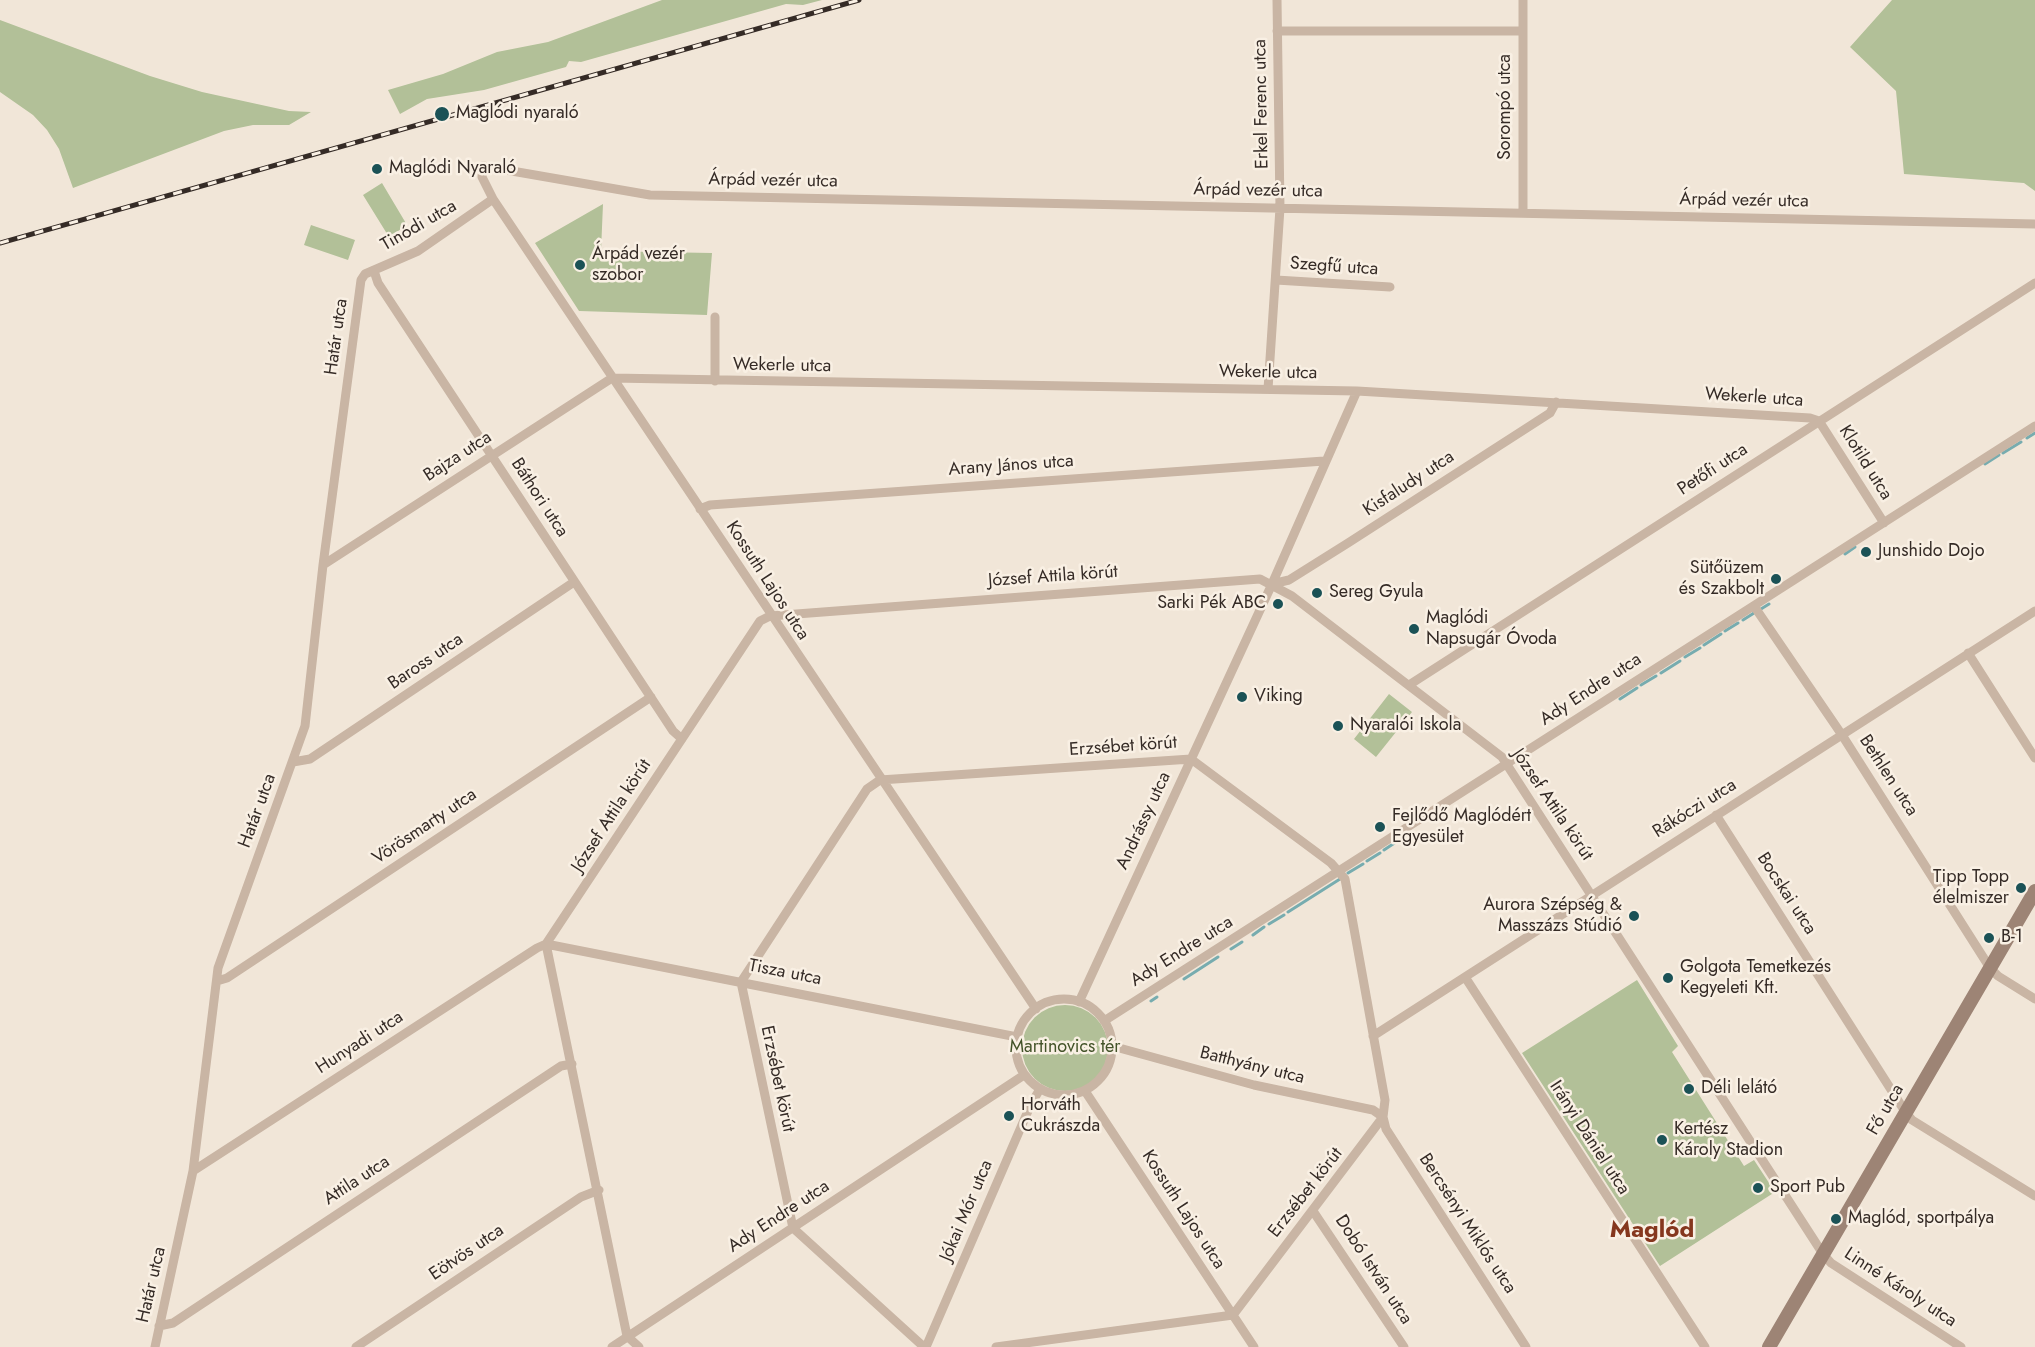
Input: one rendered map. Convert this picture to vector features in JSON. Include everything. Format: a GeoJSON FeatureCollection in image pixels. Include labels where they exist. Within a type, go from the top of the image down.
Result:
{"type":"FeatureCollection","features":[{"type":"Feature","properties":{"kind":"main road","name":"Fő utca"},"geometry":{"type":"LineString","coordinates":[[1769,1347],[2035,891]]}},
{"type":"Feature","properties":{"kind":"street","name":"Erkel Ferenc utca"},"geometry":{"type":"LineString","coordinates":[[1277,0],[1280,207]]}},
{"type":"Feature","properties":{"kind":"street","name":"Sorompó utca"},"geometry":{"type":"LineString","coordinates":[[1523,0],[1523,213]]}},
{"type":"Feature","properties":{"kind":"street"},"geometry":{"type":"LineString","coordinates":[[1277,31],[1522,31]]}},
{"type":"Feature","properties":{"kind":"street","name":"Árpád vezér utca"},"geometry":{"type":"LineString","coordinates":[[483,166],[650,195],[2035,224]]}},
{"type":"Feature","properties":{"kind":"street","name":"Kossuth Lajos utca"},"geometry":{"type":"LineString","coordinates":[[483,166],[482,177],[494,199],[770,616],[1036,1009]]}},
{"type":"Feature","properties":{"kind":"street","name":"Tinódi utca"},"geometry":{"type":"LineString","coordinates":[[361,280],[365,274],[418,251],[494,199]]}},
{"type":"Feature","properties":{"kind":"street","name":"Szegfű utca"},"geometry":{"type":"LineString","coordinates":[[1268,390],[1280,207]]}},
{"type":"Feature","properties":{"kind":"street","name":"Báthori utca"},"geometry":{"type":"LineString","coordinates":[[374,271],[378,283],[574,582],[673,731],[682,739]]}},
{"type":"Feature","properties":{"kind":"street","name":"Határ utca"},"geometry":{"type":"LineString","coordinates":[[155,1347],[193,1171],[218,968],[305,726],[323,565],[361,280]]}},
{"type":"Feature","properties":{"kind":"street","name":"Szegfű utca"},"geometry":{"type":"LineString","coordinates":[[1276,280],[1390,287]]}},
{"type":"Feature","properties":{"kind":"street","name":"Petőfi utca"},"geometry":{"type":"LineString","coordinates":[[1409,685],[2035,283]]}},
{"type":"Feature","properties":{"kind":"street","name":"Wekerle utca"},"geometry":{"type":"LineString","coordinates":[[715,317],[715,381]]}},
{"type":"Feature","properties":{"kind":"street","name":"Wekerle utca"},"geometry":{"type":"LineString","coordinates":[[612,378],[1357,391],[1810,418],[1819,421]]}},
{"type":"Feature","properties":{"kind":"street","name":"Bajza utca"},"geometry":{"type":"LineString","coordinates":[[323,565],[612,378]]}},
{"type":"Feature","properties":{"kind":"street","name":"Andrássy utca"},"geometry":{"type":"LineString","coordinates":[[1079,1002],[1272,584],[1324,461],[1357,391]]}},
{"type":"Feature","properties":{"kind":"street","name":"Kisfaludy utca"},"geometry":{"type":"LineString","coordinates":[[1272,584],[1289,580],[1348,543],[1550,413],[1556,402]]}},
{"type":"Feature","properties":{"kind":"street","name":"Klotild utca"},"geometry":{"type":"LineString","coordinates":[[1819,421],[1884,523]]}},
{"type":"Feature","properties":{"kind":"street","name":"Ady Endre utca"},"geometry":{"type":"LineString","coordinates":[[1104,1021],[2035,426]]}},
{"type":"Feature","properties":{"kind":"street","name":"Arany János utca"},"geometry":{"type":"LineString","coordinates":[[700,509],[710,505],[1324,461]]}},
{"type":"Feature","properties":{"kind":"street","name":"József Attila körút"},"geometry":{"type":"LineString","coordinates":[[546,944],[760,621],[770,616],[1260,579],[1272,584],[1409,685],[1508,764],[1822,1254]]}},
{"type":"Feature","properties":{"kind":"street","name":"Baross utca"},"geometry":{"type":"LineString","coordinates":[[293,762],[310,759],[574,582]]}},
{"type":"Feature","properties":{"kind":"street","name":"Bethlen utca"},"geometry":{"type":"LineString","coordinates":[[1754,606],[1842,735],[1990,968]]}},
{"type":"Feature","properties":{"kind":"street","name":"Rákóczi utca"},"geometry":{"type":"LineString","coordinates":[[1373,1036],[2035,611]]}},
{"type":"Feature","properties":{"kind":"street"},"geometry":{"type":"LineString","coordinates":[[1968,653],[2035,758]]}},
{"type":"Feature","properties":{"kind":"street","name":"Vörösmarty utca"},"geometry":{"type":"LineString","coordinates":[[217,981],[237,972],[651,697]]}},
{"type":"Feature","properties":{"kind":"street","name":"Erzsébet körút"},"geometry":{"type":"LineString","coordinates":[[880,780],[1191,759],[1341,871]]}},
{"type":"Feature","properties":{"kind":"street"},"geometry":{"type":"LineString","coordinates":[[741,982],[867,789],[880,780]]}},
{"type":"Feature","properties":{"kind":"street","name":"Bocskai utca"},"geometry":{"type":"LineString","coordinates":[[1716,814],[1906,1113]]}},
{"type":"Feature","properties":{"kind":"street"},"geometry":{"type":"LineString","coordinates":[[1341,871],[1349,889],[1385,1100],[1383,1117]]}},
{"type":"Feature","properties":{"kind":"street"},"geometry":{"type":"LineString","coordinates":[[546,944],[599,1190],[627,1336],[639,1347]]}},
{"type":"Feature","properties":{"kind":"street","name":"Tisza utca"},"geometry":{"type":"LineString","coordinates":[[546,944],[1017,1037]]}},
{"type":"Feature","properties":{"kind":"street","name":"Hunyadi utca"},"geometry":{"type":"LineString","coordinates":[[193,1171],[527,954],[546,944]]}},
{"type":"Feature","properties":{"kind":"street"},"geometry":{"type":"LineString","coordinates":[[1990,968],[1998,976],[2035,999]]}},
{"type":"Feature","properties":{"kind":"street","name":"Irányi Dániel utca"},"geometry":{"type":"LineString","coordinates":[[1465,976],[1705,1347]]}},
{"type":"Feature","properties":{"kind":"street","name":"Erzsébet körút"},"geometry":{"type":"LineString","coordinates":[[741,982],[793,1228]]}},
{"type":"Feature","properties":{"kind":"street"},"geometry":{"type":"LineString","coordinates":[[1064,999],[1079,1002],[1090,1007],[1104,1021],[1112,1046],[1105,1072],[1085,1091],[1070,1095],[1055,1095],[1040,1089],[1024,1075],[1017,1056],[1017,1037],[1022,1025],[1036,1009],[1049,1002],[1064,999]]}},
{"type":"Feature","properties":{"kind":"street","name":"Batthyány utca"},"geometry":{"type":"LineString","coordinates":[[1112,1046],[1254,1085],[1373,1110],[1383,1117]]}},
{"type":"Feature","properties":{"kind":"street","name":"Attila utca"},"geometry":{"type":"LineString","coordinates":[[159,1326],[173,1323],[561,1066],[572,1064]]}},
{"type":"Feature","properties":{"kind":"street","name":"Ady Endre utca"},"geometry":{"type":"LineString","coordinates":[[612,1347],[1024,1075]]}},
{"type":"Feature","properties":{"kind":"street","name":"Jókai Mór utca"},"geometry":{"type":"LineString","coordinates":[[925,1347],[1031,1104],[1040,1089]]}},
{"type":"Feature","properties":{"kind":"street","name":"Kossuth Lajos utca"},"geometry":{"type":"LineString","coordinates":[[1085,1091],[1254,1347]]}},
{"type":"Feature","properties":{"kind":"street"},"geometry":{"type":"LineString","coordinates":[[1906,1113],[1912,1120],[2035,1196]]}},
{"type":"Feature","properties":{"kind":"street","name":"Erzsébet körút"},"geometry":{"type":"LineString","coordinates":[[1233,1315],[1383,1117]]}},
{"type":"Feature","properties":{"kind":"street","name":"Bercsényi Miklós utca"},"geometry":{"type":"LineString","coordinates":[[1383,1117],[1386,1129],[1526,1347]]}},
{"type":"Feature","properties":{"kind":"street","name":"Eötvös utca"},"geometry":{"type":"LineString","coordinates":[[356,1347],[581,1197],[599,1190]]}},
{"type":"Feature","properties":{"kind":"street","name":"Dobó István utca"},"geometry":{"type":"LineString","coordinates":[[1313,1211],[1404,1347]]}},
{"type":"Feature","properties":{"kind":"street"},"geometry":{"type":"LineString","coordinates":[[793,1228],[925,1347]]}},
{"type":"Feature","properties":{"kind":"street","name":"Linné Károly utca"},"geometry":{"type":"LineString","coordinates":[[1822,1254],[1831,1263],[1961,1347]]}},
{"type":"Feature","properties":{"kind":"street"},"geometry":{"type":"LineString","coordinates":[[996,1347],[1233,1315]]}},
{"type":"Feature","properties":{"kind":"street"},"geometry":{"type":"LineString","coordinates":[[1086,1336],[1093,1347]]}},
{"type":"Feature","properties":{"kind":"green space"},"geometry":{"type":"Polygon","coordinates":[[[662,0],[822,0],[803,5],[786,4],[581,62],[569,61],[566,67],[484,90],[427,99],[400,114],[388,90],[443,74],[497,52],[548,42],[662,0]]]}},
{"type":"Feature","properties":{"kind":"green space"},"geometry":{"type":"Polygon","coordinates":[[[1892,0],[2035,0],[2035,191],[2024,183],[1904,174],[1896,91],[1850,47],[1892,0]]]}},
{"type":"Feature","properties":{"kind":"green space"},"geometry":{"type":"Polygon","coordinates":[[[0,20],[150,76],[202,92],[289,111],[311,112],[289,125],[253,125],[224,131],[73,188],[59,149],[47,130],[33,115],[0,92],[0,20]]]}},
{"type":"Feature","properties":{"kind":"green space"},"geometry":{"type":"Polygon","coordinates":[[[382,183],[407,225],[389,237],[363,195],[382,183]]]}},
{"type":"Feature","properties":{"kind":"green space"},"geometry":{"type":"Polygon","coordinates":[[[603,204],[601,251],[712,253],[707,315],[579,311],[535,243],[603,204]]]}},
{"type":"Feature","properties":{"kind":"green space"},"geometry":{"type":"Polygon","coordinates":[[[311,225],[355,240],[348,260],[304,245],[311,225]]]}},
{"type":"Feature","properties":{"kind":"green space"},"geometry":{"type":"Polygon","coordinates":[[[1389,694],[1412,712],[1376,757],[1354,739],[1389,694]]]}},
{"type":"Feature","properties":{"kind":"green space"},"geometry":{"type":"Polygon","coordinates":[[[1637,980],[1678,1046],[1672,1052],[1744,1166],[1754,1160],[1775,1192],[1660,1266],[1522,1053],[1637,980]]]}},
{"type":"Feature","properties":{"kind":"green space","name":"Martinovics tér"},"geometry":{"type":"Polygon","coordinates":[[[1065,1005],[1082,1008],[1096,1017],[1105,1031],[1108,1048],[1105,1065],[1096,1079],[1082,1088],[1065,1091],[1048,1088],[1034,1079],[1025,1065],[1022,1048],[1025,1031],[1034,1017],[1048,1008],[1065,1005]]]}},
{"type":"Feature","properties":{"kind":"waterway"},"geometry":{"type":"LineString","coordinates":[[2027,438],[2035,433]]}},
{"type":"Feature","properties":{"kind":"waterway"},"geometry":{"type":"LineString","coordinates":[[2003,453],[2021,442]]}},
{"type":"Feature","properties":{"kind":"waterway"},"geometry":{"type":"LineString","coordinates":[[1985,464],[1999,455]]}},
{"type":"Feature","properties":{"kind":"waterway"},"geometry":{"type":"LineString","coordinates":[[1845,554],[1855,547]]}},
{"type":"Feature","properties":{"kind":"waterway"},"geometry":{"type":"LineString","coordinates":[[1761,609],[1769,604]]}},
{"type":"Feature","properties":{"kind":"waterway"},"geometry":{"type":"LineString","coordinates":[[1743,620],[1754,613]]}},
{"type":"Feature","properties":{"kind":"waterway"},"geometry":{"type":"LineString","coordinates":[[1725,631],[1738,623]]}},
{"type":"Feature","properties":{"kind":"waterway"},"geometry":{"type":"LineString","coordinates":[[1704,645],[1721,634]]}},
{"type":"Feature","properties":{"kind":"waterway"},"geometry":{"type":"LineString","coordinates":[[1685,657],[1700,648]]}},
{"type":"Feature","properties":{"kind":"waterway"},"geometry":{"type":"LineString","coordinates":[[1661,673],[1680,661]]}},
{"type":"Feature","properties":{"kind":"waterway"},"geometry":{"type":"LineString","coordinates":[[1641,685],[1656,676]]}},
{"type":"Feature","properties":{"kind":"waterway"},"geometry":{"type":"LineString","coordinates":[[1620,699],[1637,688]]}},
{"type":"Feature","properties":{"kind":"waterway"},"geometry":{"type":"LineString","coordinates":[[1384,850],[1399,840]]}},
{"type":"Feature","properties":{"kind":"waterway"},"geometry":{"type":"LineString","coordinates":[[1367,861],[1380,853]]}},
{"type":"Feature","properties":{"kind":"waterway"},"geometry":{"type":"LineString","coordinates":[[1348,873],[1363,864]]}},
{"type":"Feature","properties":{"kind":"waterway"},"geometry":{"type":"LineString","coordinates":[[1288,912],[1340,879]]}},
{"type":"Feature","properties":{"kind":"waterway"},"geometry":{"type":"LineString","coordinates":[[1269,924],[1284,915]]}},
{"type":"Feature","properties":{"kind":"waterway"},"geometry":{"type":"LineString","coordinates":[[1253,935],[1264,927]]}},
{"type":"Feature","properties":{"kind":"waterway"},"geometry":{"type":"LineString","coordinates":[[1231,949],[1242,942]]}},
{"type":"Feature","properties":{"kind":"waterway"},"geometry":{"type":"LineString","coordinates":[[1184,979],[1218,957]]}},
{"type":"Feature","properties":{"kind":"waterway"},"geometry":{"type":"LineString","coordinates":[[1151,1001],[1157,997]]}},
{"type":"Feature","properties":{"kind":"railway"},"geometry":{"type":"LineString","coordinates":[[0,243],[859,0]]}},
{"type":"Feature","properties":{"kind":"place","name":"Maglódi nyaraló"},"geometry":{"type":"Point","coordinates":[442,114]}},
{"type":"Feature","properties":{"kind":"place","name":"Maglódi Nyaraló"},"geometry":{"type":"Point","coordinates":[377,169]}},
{"type":"Feature","properties":{"kind":"place","name":"Árpád vezér szobor"},"geometry":{"type":"Point","coordinates":[580,265]}},
{"type":"Feature","properties":{"kind":"place","name":"Junshido Dojo"},"geometry":{"type":"Point","coordinates":[1866,552]}},
{"type":"Feature","properties":{"kind":"place","name":"Sütőüzem és Szakbolt"},"geometry":{"type":"Point","coordinates":[1776,579]}},
{"type":"Feature","properties":{"kind":"place","name":"Sereg Gyula"},"geometry":{"type":"Point","coordinates":[1317,593]}},
{"type":"Feature","properties":{"kind":"place","name":"Sarki Pék ABC"},"geometry":{"type":"Point","coordinates":[1278,604]}},
{"type":"Feature","properties":{"kind":"place","name":"Maglódi Napsugár Óvoda"},"geometry":{"type":"Point","coordinates":[1414,629]}},
{"type":"Feature","properties":{"kind":"place","name":"Viking"},"geometry":{"type":"Point","coordinates":[1242,697]}},
{"type":"Feature","properties":{"kind":"place","name":"Nyaralói Iskola"},"geometry":{"type":"Point","coordinates":[1338,726]}},
{"type":"Feature","properties":{"kind":"place","name":"Fejlődő Maglódért Egyesület"},"geometry":{"type":"Point","coordinates":[1380,827]}},
{"type":"Feature","properties":{"kind":"place","name":"Tipp Topp élelmiszer"},"geometry":{"type":"Point","coordinates":[2021,888]}},
{"type":"Feature","properties":{"kind":"place","name":"Aurora Szépség & Masszázs Stúdió"},"geometry":{"type":"Point","coordinates":[1634,916]}},
{"type":"Feature","properties":{"kind":"place","name":"B-1"},"geometry":{"type":"Point","coordinates":[1989,938]}},
{"type":"Feature","properties":{"kind":"place","name":"Golgota Temetkezés Kegyeleti Kft."},"geometry":{"type":"Point","coordinates":[1668,978]}},
{"type":"Feature","properties":{"kind":"place","name":"Déli lelátó"},"geometry":{"type":"Point","coordinates":[1689,1089]}},
{"type":"Feature","properties":{"kind":"place","name":"Horváth Cukrászda"},"geometry":{"type":"Point","coordinates":[1009,1116]}},
{"type":"Feature","properties":{"kind":"place","name":"Kertész Károly Stadion"},"geometry":{"type":"Point","coordinates":[1662,1140]}},
{"type":"Feature","properties":{"kind":"place","name":"Sport Pub"},"geometry":{"type":"Point","coordinates":[1758,1188]}},
{"type":"Feature","properties":{"kind":"place","name":"Maglód, sportpálya"},"geometry":{"type":"Point","coordinates":[1836,1219]}},
{"type":"Feature","properties":{"kind":"district","name":"Maglód"},"geometry":{"type":"Point","coordinates":[1652,1231]}}]}
